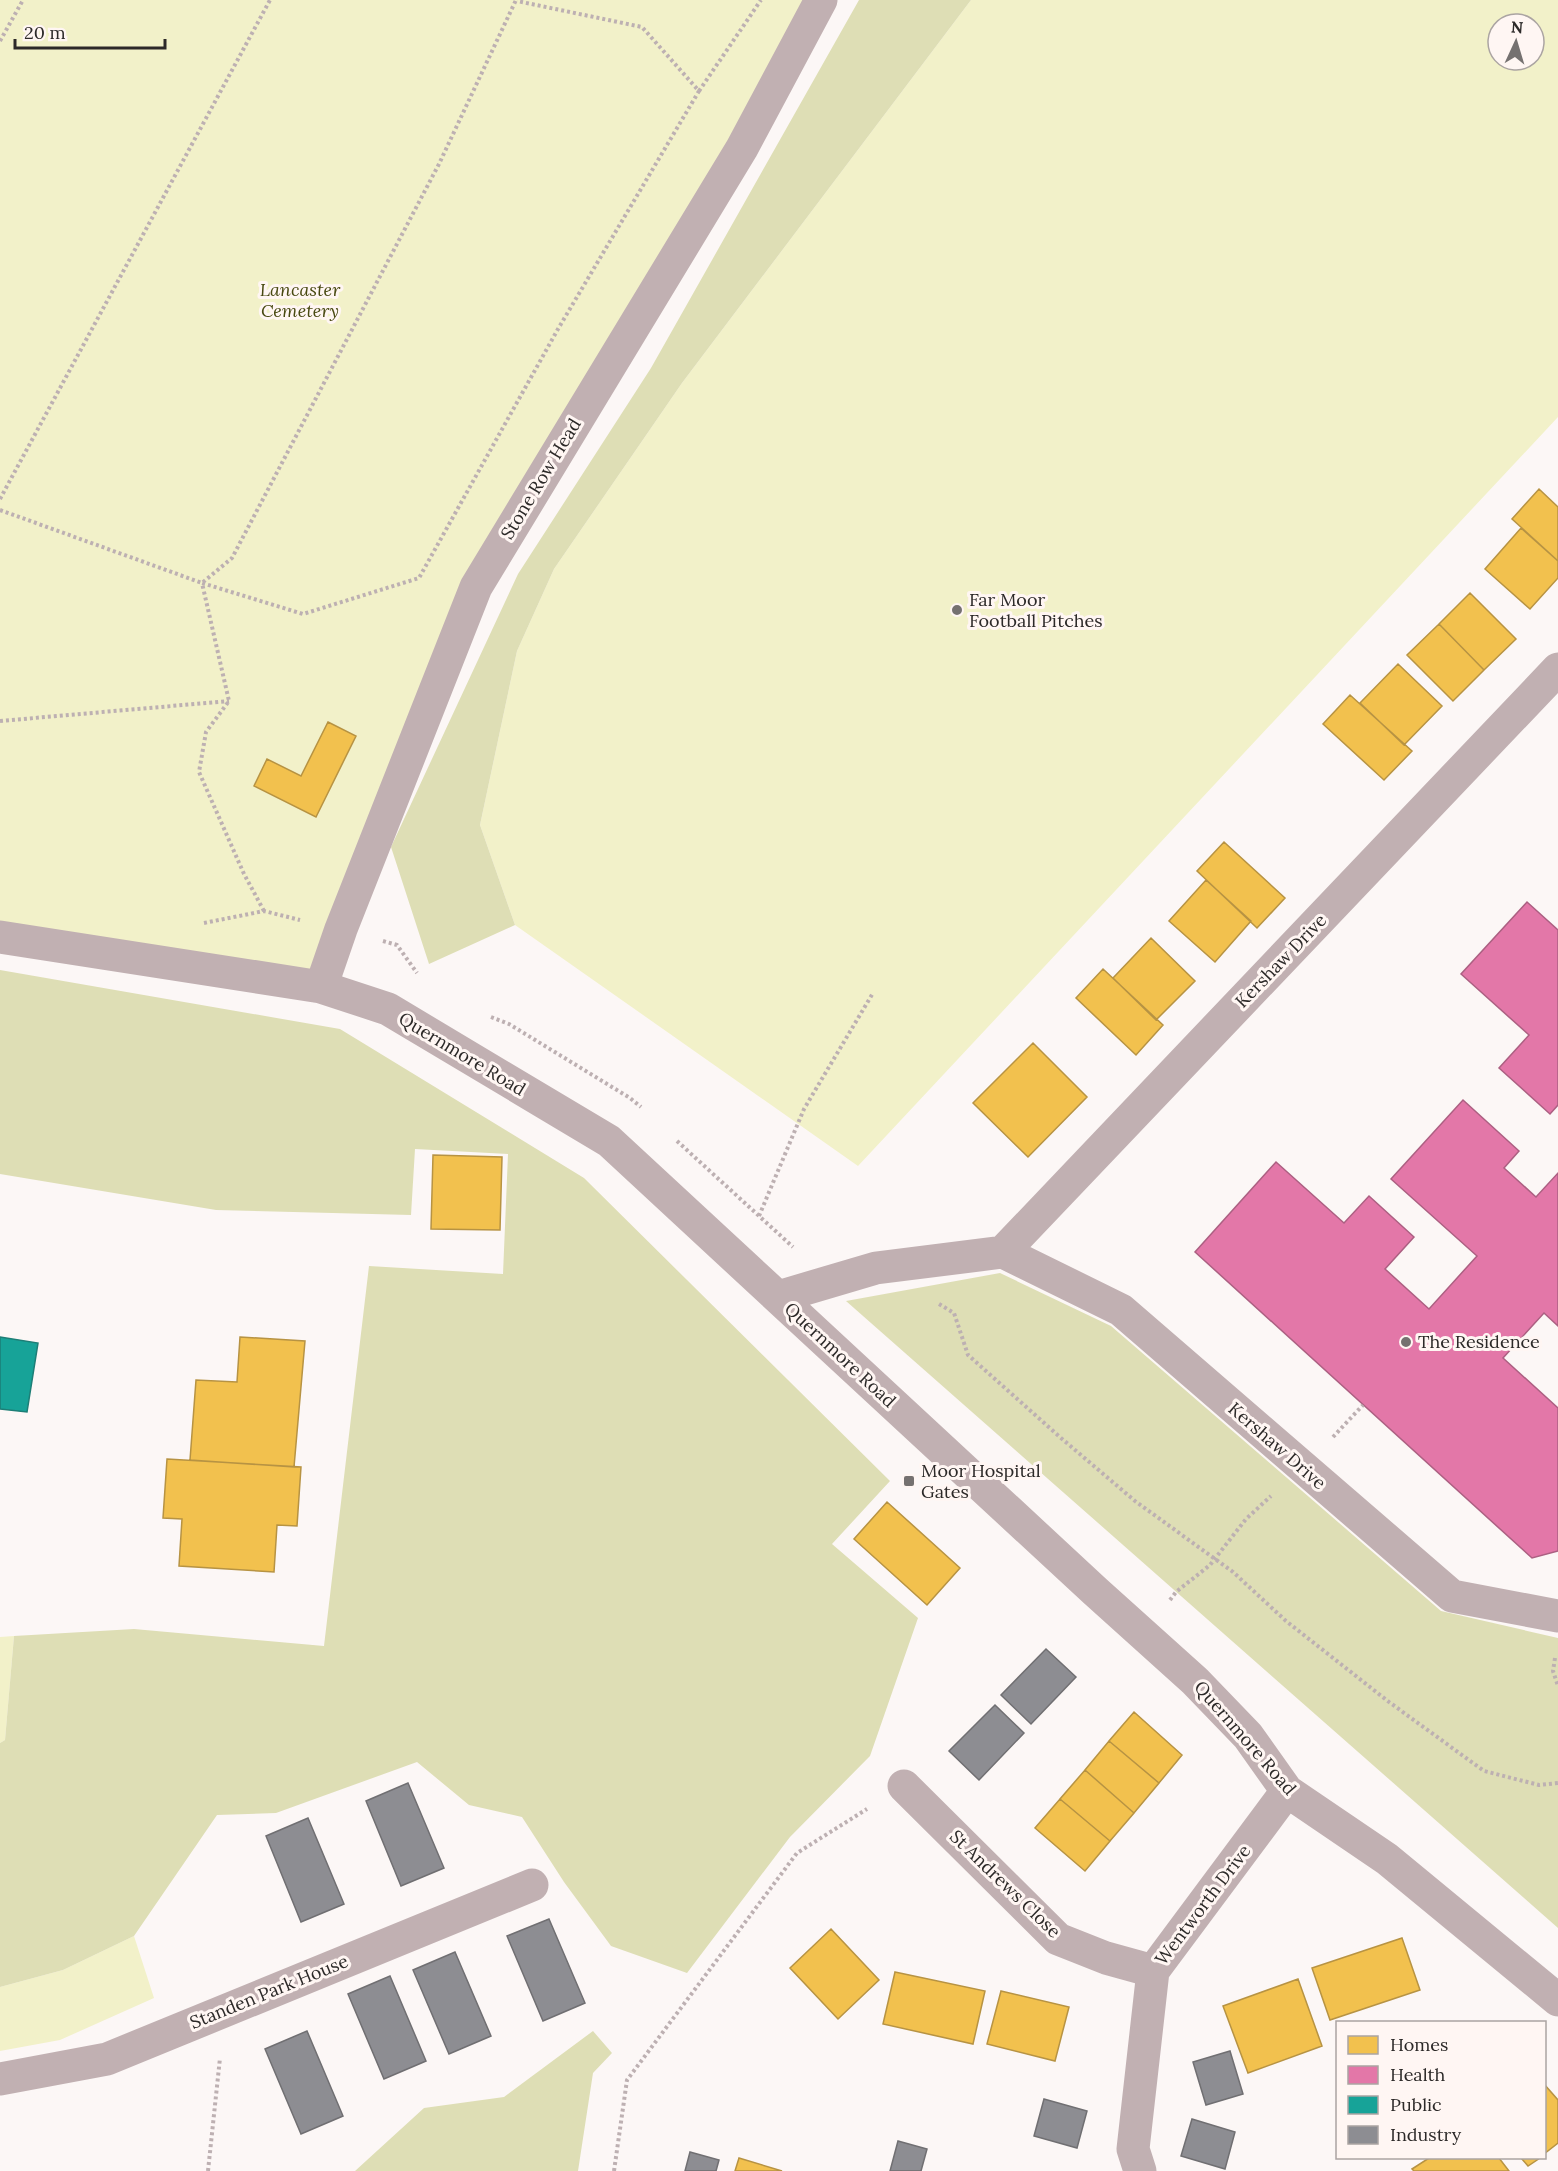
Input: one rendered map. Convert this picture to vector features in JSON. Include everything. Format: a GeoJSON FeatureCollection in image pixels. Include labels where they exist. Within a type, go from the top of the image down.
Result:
{"type":"FeatureCollection","features":[{"type":"Feature","properties":{"kind":"street","name":"Stone Row Head"},"geometry":{"type":"LineString","coordinates":[[321,987],[341,929],[476,587],[742,148],[821,0]]}},
{"type":"Feature","properties":{"kind":"street","name":"Kershaw Drive"},"geometry":{"type":"LineString","coordinates":[[1558,669],[1003,1252],[1121,1310],[1452,1596],[1558,1616]]}},
{"type":"Feature","properties":{"kind":"street","name":"Quernmore Road"},"geometry":{"type":"LineString","coordinates":[[0,937],[321,987],[388,1009],[609,1142],[1195,1681],[1248,1736],[1287,1791],[1387,1859],[1558,2000]]}},
{"type":"Feature","properties":{"kind":"street"},"geometry":{"type":"LineString","coordinates":[[778,1297],[876,1268],[1003,1252]]}},
{"type":"Feature","properties":{"kind":"street","name":"St Andrews Close"},"geometry":{"type":"LineString","coordinates":[[904,1786],[1058,1940],[1106,1958],[1153,1971]]}},
{"type":"Feature","properties":{"kind":"street","name":"Wentworth Drive"},"geometry":{"type":"LineString","coordinates":[[1140,2171],[1133,2149],[1153,1971],[1287,1791]]}},
{"type":"Feature","properties":{"kind":"street","name":"Standen Park House"},"geometry":{"type":"LineString","coordinates":[[0,2079],[107,2059],[532,1885]]}},
{"type":"Feature","properties":{"kind":"path"},"geometry":{"type":"LineString","coordinates":[[0,41],[23,0]]}},
{"type":"Feature","properties":{"kind":"path"},"geometry":{"type":"LineString","coordinates":[[0,499],[270,0]]}},
{"type":"Feature","properties":{"kind":"path"},"geometry":{"type":"LineString","coordinates":[[0,510],[202,583],[303,614],[419,578],[558,329],[699,91],[761,0]]}},
{"type":"Feature","properties":{"kind":"path"},"geometry":{"type":"LineString","coordinates":[[202,583],[232,558],[439,164],[516,1],[642,27],[699,91]]}},
{"type":"Feature","properties":{"kind":"path"},"geometry":{"type":"LineString","coordinates":[[202,583],[229,701],[206,732],[199,772],[244,874],[264,912]]}},
{"type":"Feature","properties":{"kind":"path"},"geometry":{"type":"LineString","coordinates":[[0,721],[229,701]]}},
{"type":"Feature","properties":{"kind":"path"},"geometry":{"type":"LineString","coordinates":[[738,1260],[804,1109],[873,993]]}},
{"type":"Feature","properties":{"kind":"path"},"geometry":{"type":"LineString","coordinates":[[934,1302],[954,1313],[968,1355],[1135,1501],[1233,1572],[1286,1622],[1389,1702],[1484,1771],[1539,1785],[1558,1783]]}},
{"type":"Feature","properties":{"kind":"path"},"geometry":{"type":"LineString","coordinates":[[1142,1634],[1176,1592],[1210,1565],[1246,1519]]}},
{"type":"Feature","properties":{"kind":"path"},"geometry":{"type":"LineString","coordinates":[[614,2171],[627,2080],[797,1853],[904,1786]]}},
{"type":"Feature","properties":{"kind":"path"},"geometry":{"type":"LineString","coordinates":[[208,2171],[226,2010]]}},
{"type":"Feature","properties":{"kind":"green space","name":"Lancaster Cemetery"},"geometry":{"type":"Polygon","coordinates":[[[0,0],[821,0],[476,587],[321,987],[0,937],[0,0]]]}},
{"type":"Feature","properties":{"kind":"green space"},"geometry":{"type":"Polygon","coordinates":[[[859,0],[971,0],[682,383],[554,569],[517,651],[480,825],[515,925],[429,964],[391,847],[518,574],[651,368],[859,0]]]}},
{"type":"Feature","properties":{"kind":"green space","name":"Far Moor Football Pitches"},"geometry":{"type":"Polygon","coordinates":[[[971,0],[1558,0],[1558,417],[858,1166],[515,925],[480,825],[517,651],[554,569],[682,383],[971,0]]]}},
{"type":"Feature","properties":{"kind":"green space"},"geometry":{"type":"Polygon","coordinates":[[[0,970],[340,1029],[584,1178],[890,1481],[832,1544],[918,1618],[870,1756],[790,1837],[687,1973],[611,1946],[564,1882],[522,1817],[469,1805],[417,1762],[276,1813],[217,1815],[134,1936],[63,1970],[0,1987],[0,1743],[5,1740],[14,1636],[134,1629],[324,1646],[369,1266],[503,1274],[508,1154],[415,1149],[411,1215],[216,1210],[0,1174],[0,970]]]}},
{"type":"Feature","properties":{"kind":"green space"},"geometry":{"type":"Polygon","coordinates":[[[1000,1273],[1111,1326],[1441,1611],[1558,1638],[1558,1928],[846,1301],[1000,1273]]]}},
{"type":"Feature","properties":{"kind":"green space"},"geometry":{"type":"Polygon","coordinates":[[[14,1636],[5,1740],[0,1743],[0,1637],[14,1636]]]}},
{"type":"Feature","properties":{"kind":"green space"},"geometry":{"type":"Polygon","coordinates":[[[134,1936],[154,1998],[60,2040],[0,2051],[0,1987],[63,1970],[134,1936]]]}},
{"type":"Feature","properties":{"kind":"green space"},"geometry":{"type":"Polygon","coordinates":[[[593,2031],[612,2053],[593,2073],[578,2171],[355,2171],[424,2108],[504,2097],[593,2031]]]}},
{"type":"Feature","properties":{"kind":"building: Homes"},"geometry":{"type":"Polygon","coordinates":[[[1539,489],[1558,507],[1558,561],[1512,519],[1539,489]]]}},
{"type":"Feature","properties":{"kind":"building: Homes"},"geometry":{"type":"Polygon","coordinates":[[[1521,528],[1558,561],[1558,578],[1530,609],[1485,569],[1521,528]]]}},
{"type":"Feature","properties":{"kind":"building: Homes"},"geometry":{"type":"Polygon","coordinates":[[[1470,593],[1516,639],[1484,670],[1439,624],[1470,593]]]}},
{"type":"Feature","properties":{"kind":"building: Homes"},"geometry":{"type":"Polygon","coordinates":[[[1439,624],[1484,670],[1453,701],[1407,655],[1439,624]]]}},
{"type":"Feature","properties":{"kind":"building: Homes"},"geometry":{"type":"Polygon","coordinates":[[[1398,664],[1442,706],[1404,745],[1360,703],[1398,664]]]}},
{"type":"Feature","properties":{"kind":"building: Homes"},"geometry":{"type":"Polygon","coordinates":[[[1350,695],[1412,751],[1384,780],[1323,724],[1350,695]]]}},
{"type":"Feature","properties":{"kind":"building: Homes"},"geometry":{"type":"Polygon","coordinates":[[[328,722],[356,736],[316,817],[254,786],[267,759],[301,776],[328,722]]]}},
{"type":"Feature","properties":{"kind":"building: Homes"},"geometry":{"type":"Polygon","coordinates":[[[1224,842],[1285,898],[1257,928],[1197,871],[1224,842]]]}},
{"type":"Feature","properties":{"kind":"building: Homes"},"geometry":{"type":"Polygon","coordinates":[[[1206,880],[1251,921],[1215,962],[1169,921],[1206,880]]]}},
{"type":"Feature","properties":{"kind":"building: Homes"},"geometry":{"type":"Polygon","coordinates":[[[1151,938],[1195,981],[1156,1020],[1113,978],[1151,938]]]}},
{"type":"Feature","properties":{"kind":"building: Homes"},"geometry":{"type":"Polygon","coordinates":[[[1103,969],[1163,1025],[1136,1055],[1076,998],[1103,969]]]}},
{"type":"Feature","properties":{"kind":"building: Homes"},"geometry":{"type":"Polygon","coordinates":[[[1033,1043],[1087,1097],[1028,1157],[973,1103],[1033,1043]]]}},
{"type":"Feature","properties":{"kind":"building: Homes"},"geometry":{"type":"Polygon","coordinates":[[[433,1155],[502,1157],[500,1230],[431,1229],[433,1155]]]}},
{"type":"Feature","properties":{"kind":"building: Homes"},"geometry":{"type":"Polygon","coordinates":[[[240,1337],[305,1341],[294,1467],[190,1460],[196,1380],[237,1382],[240,1337]]]}},
{"type":"Feature","properties":{"kind":"building: Homes"},"geometry":{"type":"Polygon","coordinates":[[[167,1459],[301,1467],[297,1526],[277,1525],[274,1572],[179,1566],[182,1519],[163,1518],[167,1459]]]}},
{"type":"Feature","properties":{"kind":"building: Homes"},"geometry":{"type":"Polygon","coordinates":[[[887,1502],[960,1568],[927,1605],[854,1539],[887,1502]]]}},
{"type":"Feature","properties":{"kind":"building: Homes"},"geometry":{"type":"Polygon","coordinates":[[[1134,1712],[1182,1755],[1159,1783],[1109,1741],[1134,1712]]]}},
{"type":"Feature","properties":{"kind":"building: Homes"},"geometry":{"type":"Polygon","coordinates":[[[1109,1741],[1159,1783],[1134,1813],[1085,1770],[1109,1741]]]}},
{"type":"Feature","properties":{"kind":"building: Homes"},"geometry":{"type":"Polygon","coordinates":[[[1085,1770],[1134,1813],[1110,1841],[1060,1799],[1085,1770]]]}},
{"type":"Feature","properties":{"kind":"building: Homes"},"geometry":{"type":"Polygon","coordinates":[[[1060,1799],[1110,1841],[1085,1871],[1035,1828],[1060,1799]]]}},
{"type":"Feature","properties":{"kind":"building: Homes"},"geometry":{"type":"Polygon","coordinates":[[[831,1929],[879,1980],[838,2019],[790,1968],[831,1929]]]}},
{"type":"Feature","properties":{"kind":"building: Homes"},"geometry":{"type":"Polygon","coordinates":[[[1402,1938],[1420,1990],[1330,2020],[1312,1968],[1402,1938]]]}},
{"type":"Feature","properties":{"kind":"building: Homes"},"geometry":{"type":"Polygon","coordinates":[[[895,1972],[985,1991],[973,2044],[883,2024],[895,1972]]]}},
{"type":"Feature","properties":{"kind":"building: Homes"},"geometry":{"type":"Polygon","coordinates":[[[1298,1979],[1322,2046],[1248,2073],[1223,2006],[1298,1979]]]}},
{"type":"Feature","properties":{"kind":"building: Homes"},"geometry":{"type":"Polygon","coordinates":[[[1001,1991],[1069,2007],[1055,2061],[987,2044],[1001,1991]]]}},
{"type":"Feature","properties":{"kind":"building: Homes"},"geometry":{"type":"Polygon","coordinates":[[[1546,2086],[1558,2100],[1558,2143],[1546,2152],[1546,2086]]]}},
{"type":"Feature","properties":{"kind":"building: Homes"},"geometry":{"type":"Polygon","coordinates":[[[739,2158],[782,2171],[735,2171],[739,2158]]]}},
{"type":"Feature","properties":{"kind":"building: Homes"},"geometry":{"type":"Polygon","coordinates":[[[1427,2159],[1500,2159],[1509,2171],[1414,2171],[1412,2169],[1427,2159]]]}},
{"type":"Feature","properties":{"kind":"building: Homes"},"geometry":{"type":"Polygon","coordinates":[[[1522,2159],[1538,2159],[1528,2166],[1522,2159]]]}},
{"type":"Feature","properties":{"kind":"building: Health"},"geometry":{"type":"Polygon","coordinates":[[[1527,902],[1558,930],[1558,1105],[1550,1114],[1499,1068],[1529,1035],[1461,974],[1527,902]]]}},
{"type":"Feature","properties":{"kind":"building: Health","name":"The Residence"},"geometry":{"type":"Polygon","coordinates":[[[1463,1100],[1519,1151],[1504,1168],[1536,1197],[1558,1173],[1558,1326],[1544,1313],[1503,1358],[1558,1408],[1558,1551],[1532,1558],[1195,1252],[1276,1162],[1344,1223],[1369,1196],[1414,1237],[1385,1269],[1429,1309],[1477,1256],[1391,1179],[1463,1100]]]}},
{"type":"Feature","properties":{"kind":"building: Public"},"geometry":{"type":"Polygon","coordinates":[[[0,1337],[38,1343],[27,1412],[0,1409],[0,1337]]]}},
{"type":"Feature","properties":{"kind":"building: Industry"},"geometry":{"type":"Polygon","coordinates":[[[1046,1649],[1076,1677],[1031,1724],[1001,1695],[1046,1649]]]}},
{"type":"Feature","properties":{"kind":"building: Industry"},"geometry":{"type":"Polygon","coordinates":[[[995,1705],[1024,1733],[979,1780],[949,1751],[995,1705]]]}},
{"type":"Feature","properties":{"kind":"building: Industry"},"geometry":{"type":"Polygon","coordinates":[[[408,1783],[444,1868],[401,1886],[366,1801],[408,1783]]]}},
{"type":"Feature","properties":{"kind":"building: Industry"},"geometry":{"type":"Polygon","coordinates":[[[308,1818],[344,1904],[301,1922],[266,1836],[308,1818]]]}},
{"type":"Feature","properties":{"kind":"building: Industry"},"geometry":{"type":"Polygon","coordinates":[[[549,1919],[585,2003],[543,2021],[507,1936],[549,1919]]]}},
{"type":"Feature","properties":{"kind":"building: Industry"},"geometry":{"type":"Polygon","coordinates":[[[455,1952],[491,2036],[449,2054],[413,1970],[455,1952]]]}},
{"type":"Feature","properties":{"kind":"building: Industry"},"geometry":{"type":"Polygon","coordinates":[[[390,1976],[426,2061],[384,2079],[348,1994],[390,1976]]]}},
{"type":"Feature","properties":{"kind":"building: Industry"},"geometry":{"type":"Polygon","coordinates":[[[307,2031],[343,2116],[301,2134],[265,2049],[307,2031]]]}},
{"type":"Feature","properties":{"kind":"building: Industry"},"geometry":{"type":"Polygon","coordinates":[[[1230,2051],[1243,2094],[1206,2105],[1193,2062],[1230,2051]]]}},
{"type":"Feature","properties":{"kind":"building: Industry"},"geometry":{"type":"Polygon","coordinates":[[[1044,2099],[1087,2111],[1077,2148],[1034,2136],[1044,2099]]]}},
{"type":"Feature","properties":{"kind":"building: Industry"},"geometry":{"type":"Polygon","coordinates":[[[1192,2119],[1235,2132],[1225,2169],[1181,2156],[1192,2119]]]}},
{"type":"Feature","properties":{"kind":"building: Industry"},"geometry":{"type":"Polygon","coordinates":[[[898,2141],[927,2149],[921,2171],[890,2171],[898,2141]]]}},
{"type":"Feature","properties":{"kind":"building: Industry"},"geometry":{"type":"Polygon","coordinates":[[[690,2152],[719,2160],[716,2171],[685,2171],[690,2152]]]}},
{"type":"Feature","properties":{"kind":"place","name":"Far Moor Football Pitches"},"geometry":{"type":"Point","coordinates":[957,610]}},
{"type":"Feature","properties":{"kind":"place","name":"The Residence"},"geometry":{"type":"Point","coordinates":[1406,1342]}},
{"type":"Feature","properties":{"kind":"place","name":"Moor Hospital Gates"},"geometry":{"type":"Point","coordinates":[909,1481]}}]}
